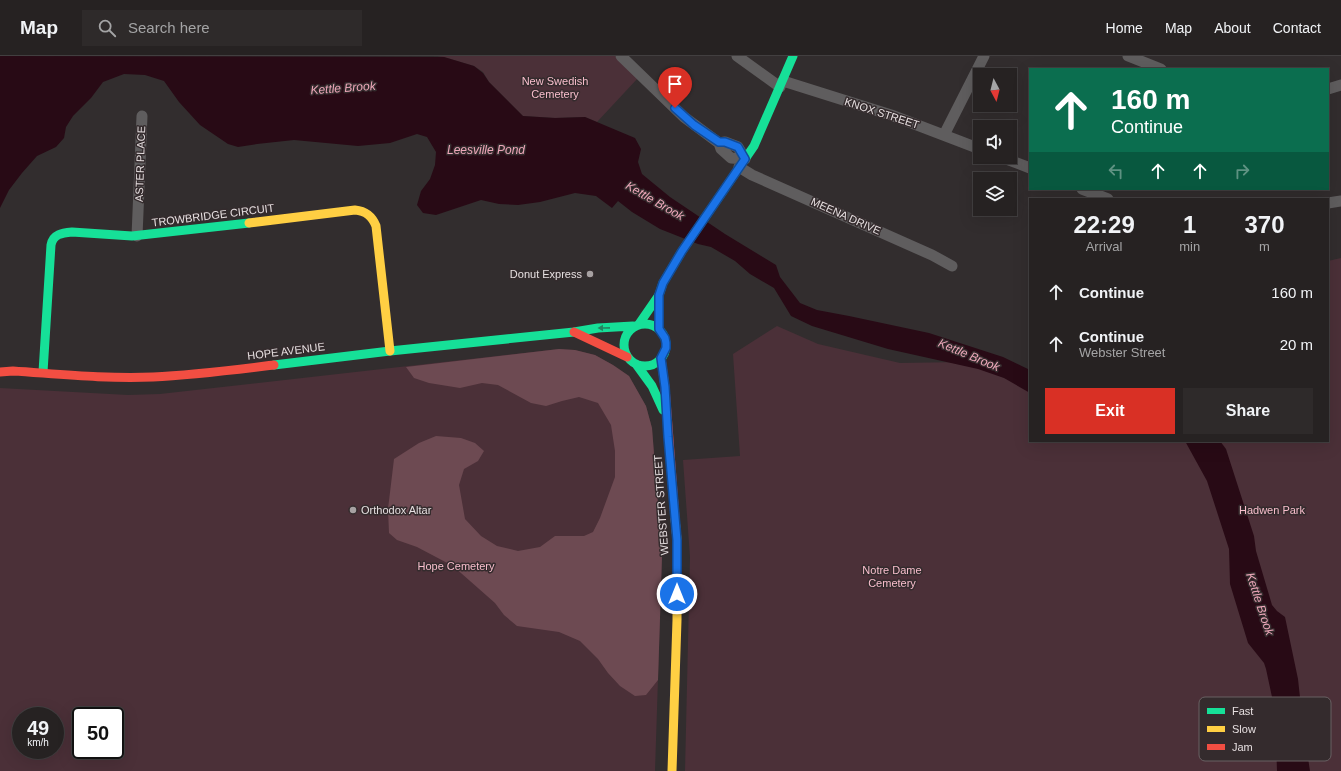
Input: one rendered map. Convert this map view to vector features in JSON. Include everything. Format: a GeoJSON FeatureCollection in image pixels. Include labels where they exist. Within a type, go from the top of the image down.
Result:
{"type":"FeatureCollection","features":[{"type":"Feature","properties":{"kind":"main road"},"geometry":{"type":"LineString","coordinates":[[628,357],[623,347],[629,330],[636,325],[659,295],[663,283],[682,251],[754,146],[793,56]]}},
{"type":"Feature","properties":{"kind":"main road","name":"TROWBRIDGE CIRCUIT"},"geometry":{"type":"LineString","coordinates":[[43,372],[51,247],[54,238],[62,233],[72,232],[137,236],[355,210],[363,210],[369,214],[373,218],[376,226],[390,351]]}},
{"type":"Feature","properties":{"kind":"main road"},"geometry":{"type":"LineString","coordinates":[[659,295],[659,329]]}},
{"type":"Feature","properties":{"kind":"main road"},"geometry":{"type":"LineString","coordinates":[[636,325],[650,324],[659,329],[665,338],[666,343],[666,348],[661,358],[652,365],[641,366],[636,364]]}},
{"type":"Feature","properties":{"kind":"main road","name":"HOPE AVENUE"},"geometry":{"type":"LineString","coordinates":[[0,372],[43,372],[100,376],[152,377],[207,373],[390,351],[636,325]]}},
{"type":"Feature","properties":{"kind":"main road"},"geometry":{"type":"LineString","coordinates":[[574,332],[628,357],[636,364],[643,372],[654,391],[661,404],[667,421]]}},
{"type":"Feature","properties":{"kind":"main road","name":"WEBSTER STREET"},"geometry":{"type":"LineString","coordinates":[[661,358],[665,387],[677,540],[677,620],[672,771]]}},
{"type":"Feature","properties":{"kind":"street","name":"MEENA DRIVE"},"geometry":{"type":"LineString","coordinates":[[621,56],[684,117],[719,142],[725,142],[738,147],[742,163],[752,175],[932,255],[952,266]]}},
{"type":"Feature","properties":{"kind":"street","name":"KNOX STREET"},"geometry":{"type":"LineString","coordinates":[[737,56],[781,84],[891,115],[973,146]]}},
{"type":"Feature","properties":{"kind":"street"},"geometry":{"type":"LineString","coordinates":[[944,135],[984,56]]}},
{"type":"Feature","properties":{"kind":"street"},"geometry":{"type":"LineString","coordinates":[[1128,56],[1159,68]]}},
{"type":"Feature","properties":{"kind":"street"},"geometry":{"type":"LineString","coordinates":[[1329,89],[1341,85]]}},
{"type":"Feature","properties":{"kind":"street","name":"ASTER PLACE"},"geometry":{"type":"LineString","coordinates":[[137,236],[142,116]]}},
{"type":"Feature","properties":{"kind":"street"},"geometry":{"type":"LineString","coordinates":[[1017,163],[1029,168]]}},
{"type":"Feature","properties":{"kind":"street"},"geometry":{"type":"LineString","coordinates":[[1085,190],[1105,198]]}},
{"type":"Feature","properties":{"kind":"street"},"geometry":{"type":"LineString","coordinates":[[1329,203],[1341,201]]}},
{"type":"Feature","properties":{"kind":"green space","name":"New Swedish Cemetery"},"geometry":{"type":"Polygon","coordinates":[[[437,56],[615,56],[638,78],[597,122],[585,117],[555,118],[523,116],[489,82],[483,72],[474,66],[437,56]]]}},
{"type":"Feature","properties":{"kind":"green space","name":"Notre Dame Cemetery"},"geometry":{"type":"Polygon","coordinates":[[[1341,258],[1341,771],[685,771],[690,557],[683,460],[740,456],[733,354],[777,326],[818,344],[900,363],[966,362],[1029,389],[1029,442],[1329,442],[1329,261],[1341,258]]]}},
{"type":"Feature","properties":{"kind":"green space","name":"Hope Cemetery"},"geometry":{"type":"Polygon","coordinates":[[[559,349],[575,350],[595,355],[629,376],[646,406],[652,428],[662,556],[655,771],[0,771],[0,388],[128,395],[160,394],[559,349]]]}},
{"type":"Feature","properties":{"kind":"green space"},"geometry":{"type":"Polygon","coordinates":[[[559,349],[575,350],[595,355],[629,376],[646,406],[652,428],[662,556],[658,680],[646,695],[635,696],[620,686],[598,659],[580,641],[559,632],[517,626],[504,615],[495,603],[453,566],[417,547],[397,540],[389,533],[388,509],[394,459],[419,443],[436,436],[461,438],[475,443],[484,451],[478,461],[464,469],[459,485],[465,519],[481,536],[497,546],[518,551],[540,547],[555,536],[584,536],[593,532],[600,518],[615,477],[615,451],[611,425],[598,403],[579,397],[546,406],[531,403],[498,385],[482,383],[460,388],[429,383],[414,378],[406,367],[559,349]]]}},
{"type":"Feature","properties":{"kind":"water","name":"Leesville Pond"},"geometry":{"type":"Polygon","coordinates":[[[0,56],[444,57],[474,66],[483,73],[489,82],[523,116],[555,118],[585,117],[635,138],[641,149],[638,162],[642,174],[670,197],[725,234],[776,265],[780,277],[800,303],[817,310],[929,333],[1003,357],[1029,370],[1029,392],[1004,378],[978,369],[888,349],[812,326],[791,316],[774,288],[750,274],[735,261],[711,247],[698,244],[660,229],[632,212],[618,201],[612,208],[596,196],[575,193],[540,202],[518,205],[499,204],[481,200],[436,215],[423,213],[417,205],[421,191],[430,179],[435,165],[436,152],[427,137],[417,134],[390,143],[358,146],[294,140],[238,147],[228,144],[200,125],[179,102],[164,81],[145,75],[124,74],[103,82],[91,98],[73,116],[66,127],[64,138],[56,147],[37,156],[9,190],[0,208],[0,56]]]}},
{"type":"Feature","properties":{"kind":"water","name":"Kettle Brook"},"geometry":{"type":"Polygon","coordinates":[[[1186,442],[1221,442],[1226,449],[1254,536],[1256,551],[1272,605],[1285,617],[1298,679],[1300,697],[1272,697],[1264,663],[1248,643],[1230,584],[1229,549],[1207,481],[1186,442]]]}},
{"type":"Feature","properties":{"kind":"water"},"geometry":{"type":"Polygon","coordinates":[[[1277,761],[1308,761],[1310,771],[1277,771],[1277,761]]]}},
{"type":"Feature","properties":{"kind":"traffic: fast"},"geometry":{"type":"LineString","coordinates":[[639,324],[659,295],[663,283],[682,251],[754,146],[793,56]]}},
{"type":"Feature","properties":{"kind":"traffic: fast"},"geometry":{"type":"LineString","coordinates":[[43,372],[51,245],[56,236],[72,232],[132,236],[249,223]]}},
{"type":"Feature","properties":{"kind":"traffic: fast"},"geometry":{"type":"LineString","coordinates":[[641,324],[649,324],[657,327],[663,333],[666,345],[663,357],[657,363],[649,366],[641,366],[633,363],[627,357],[624,349],[624,341],[627,333],[633,327],[641,324]]}},
{"type":"Feature","properties":{"kind":"traffic: fast"},"geometry":{"type":"LineString","coordinates":[[274,365],[390,351],[574,332],[598,328],[633,326]]}},
{"type":"Feature","properties":{"kind":"traffic: fast"},"geometry":{"type":"LineString","coordinates":[[636,364],[652,386],[663,410]]}},
{"type":"Feature","properties":{"kind":"traffic: slow"},"geometry":{"type":"LineString","coordinates":[[249,223],[355,210],[362,212],[373,219],[376,226],[390,351]]}},
{"type":"Feature","properties":{"kind":"traffic: slow"},"geometry":{"type":"LineString","coordinates":[[672,771],[677,620],[677,540],[675,518]]}},
{"type":"Feature","properties":{"kind":"traffic: jam"},"geometry":{"type":"LineString","coordinates":[[574,332],[627,357]]}},
{"type":"Feature","properties":{"kind":"traffic: jam"},"geometry":{"type":"LineString","coordinates":[[661,358],[665,387],[675,518]]}},
{"type":"Feature","properties":{"kind":"traffic: jam"},"geometry":{"type":"LineString","coordinates":[[0,372],[13,371],[100,377],[153,377],[198,374],[274,365]]}},
{"type":"Feature","properties":{"kind":"place","name":"Donut Express"},"geometry":{"type":"Point","coordinates":[590,274]}},
{"type":"Feature","properties":{"kind":"place","name":"Orthodox Altar"},"geometry":{"type":"Point","coordinates":[353,510]}},
{"type":"Feature","properties":{"kind":"route"},"geometry":{"type":"LineString","coordinates":[[675,108],[694,125],[719,142],[725,142],[738,147],[745,159],[673,265],[663,283],[659,295],[659,329],[663,333],[666,343],[664,354],[661,358],[665,387],[677,540],[677,594]]}},
{"type":"Feature","properties":{"kind":"park label","name":"Hadwen Park"},"geometry":{"type":"Point","coordinates":[1272,510]}}]}
